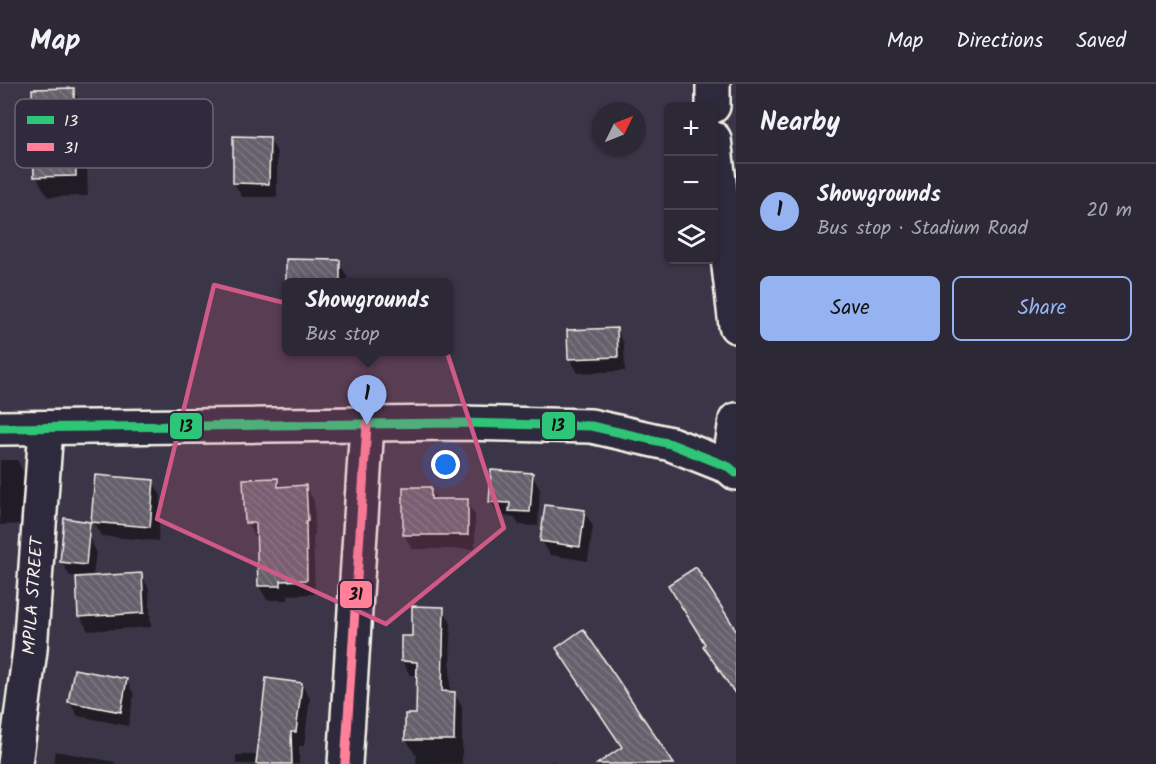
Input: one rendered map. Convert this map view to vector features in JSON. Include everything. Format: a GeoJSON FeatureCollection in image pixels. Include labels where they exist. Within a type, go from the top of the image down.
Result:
{"type":"FeatureCollection","features":[{"type":"Feature","properties":{"kind":"street"},"geometry":{"type":"LineString","coordinates":[[713,84],[713,102]]}},
{"type":"Feature","properties":{"kind":"street"},"geometry":{"type":"LineString","coordinates":[[716,156],[736,326]]}},
{"type":"Feature","properties":{"kind":"street"},"geometry":{"type":"LineString","coordinates":[[0,428],[460,423],[591,426],[671,444],[732,470],[736,420]]}},
{"type":"Feature","properties":{"kind":"street"},"geometry":{"type":"LineString","coordinates":[[345,764],[368,424]]}},
{"type":"Feature","properties":{"kind":"street","name":"MPILA STREET"},"geometry":{"type":"LineString","coordinates":[[15,764],[30,650],[46,428]]}},
{"type":"Feature","properties":{"kind":"highlighted area"},"geometry":{"type":"Polygon","coordinates":[[[214,285],[444,343],[504,528],[386,624],[157,519],[214,285]]]}},
{"type":"Feature","properties":{"kind":"building"},"geometry":{"type":"Polygon","coordinates":[[[74,88],[74,99],[32,99],[32,89],[74,88]]]}},
{"type":"Feature","properties":{"kind":"building"},"geometry":{"type":"Polygon","coordinates":[[[233,136],[270,137],[269,184],[233,183],[233,136]]]}},
{"type":"Feature","properties":{"kind":"building"},"geometry":{"type":"Polygon","coordinates":[[[34,168],[76,168],[76,176],[34,177],[34,168]]]}},
{"type":"Feature","properties":{"kind":"building"},"geometry":{"type":"Polygon","coordinates":[[[286,259],[340,260],[340,278],[286,278],[286,259]]]}},
{"type":"Feature","properties":{"kind":"building"},"geometry":{"type":"Polygon","coordinates":[[[617,328],[618,357],[568,359],[567,330],[617,328]]]}},
{"type":"Feature","properties":{"kind":"building"},"geometry":{"type":"Polygon","coordinates":[[[491,470],[533,473],[530,512],[509,511],[510,503],[489,502],[491,470]]]}},
{"type":"Feature","properties":{"kind":"building"},"geometry":{"type":"Polygon","coordinates":[[[95,475],[154,480],[150,527],[91,522],[95,475]]]}},
{"type":"Feature","properties":{"kind":"building"},"geometry":{"type":"Polygon","coordinates":[[[278,478],[278,487],[306,485],[307,580],[281,581],[281,586],[258,586],[256,523],[245,523],[243,479],[278,478]]]}},
{"type":"Feature","properties":{"kind":"building"},"geometry":{"type":"Polygon","coordinates":[[[403,487],[431,487],[431,499],[468,499],[468,535],[403,535],[403,487]]]}},
{"type":"Feature","properties":{"kind":"building"},"geometry":{"type":"Polygon","coordinates":[[[545,505],[585,510],[580,547],[540,541],[545,505]]]}},
{"type":"Feature","properties":{"kind":"building"},"geometry":{"type":"Polygon","coordinates":[[[64,518],[90,522],[86,565],[60,562],[64,518]]]}},
{"type":"Feature","properties":{"kind":"building"},"geometry":{"type":"Polygon","coordinates":[[[696,567],[736,630],[736,695],[703,646],[705,644],[668,585],[696,567]]]}},
{"type":"Feature","properties":{"kind":"building"},"geometry":{"type":"Polygon","coordinates":[[[142,573],[144,613],[78,617],[76,577],[142,573]]]}},
{"type":"Feature","properties":{"kind":"building"},"geometry":{"type":"Polygon","coordinates":[[[412,606],[444,607],[442,691],[455,692],[454,740],[405,740],[405,714],[416,714],[417,662],[401,661],[401,636],[412,636],[412,606]]]}},
{"type":"Feature","properties":{"kind":"building"},"geometry":{"type":"Polygon","coordinates":[[[583,629],[674,764],[597,764],[622,747],[556,648],[583,629]]]}},
{"type":"Feature","properties":{"kind":"building"},"geometry":{"type":"Polygon","coordinates":[[[74,669],[127,679],[121,712],[68,702],[74,669]]]}},
{"type":"Feature","properties":{"kind":"building"},"geometry":{"type":"Polygon","coordinates":[[[266,678],[302,683],[296,732],[291,732],[292,764],[256,764],[266,678]]]}},
{"type":"Feature","properties":{"kind":"transit line","name":"13"},"geometry":{"type":"LineString","coordinates":[[0,428],[460,423],[591,426],[671,444],[729,467],[736,473]]}},
{"type":"Feature","properties":{"kind":"transit line","name":"31"},"geometry":{"type":"LineString","coordinates":[[345,764],[367,425]]}},
{"type":"Feature","properties":{"kind":"place","name":"Showgrounds"},"geometry":{"type":"Point","coordinates":[367,425]}}]}
